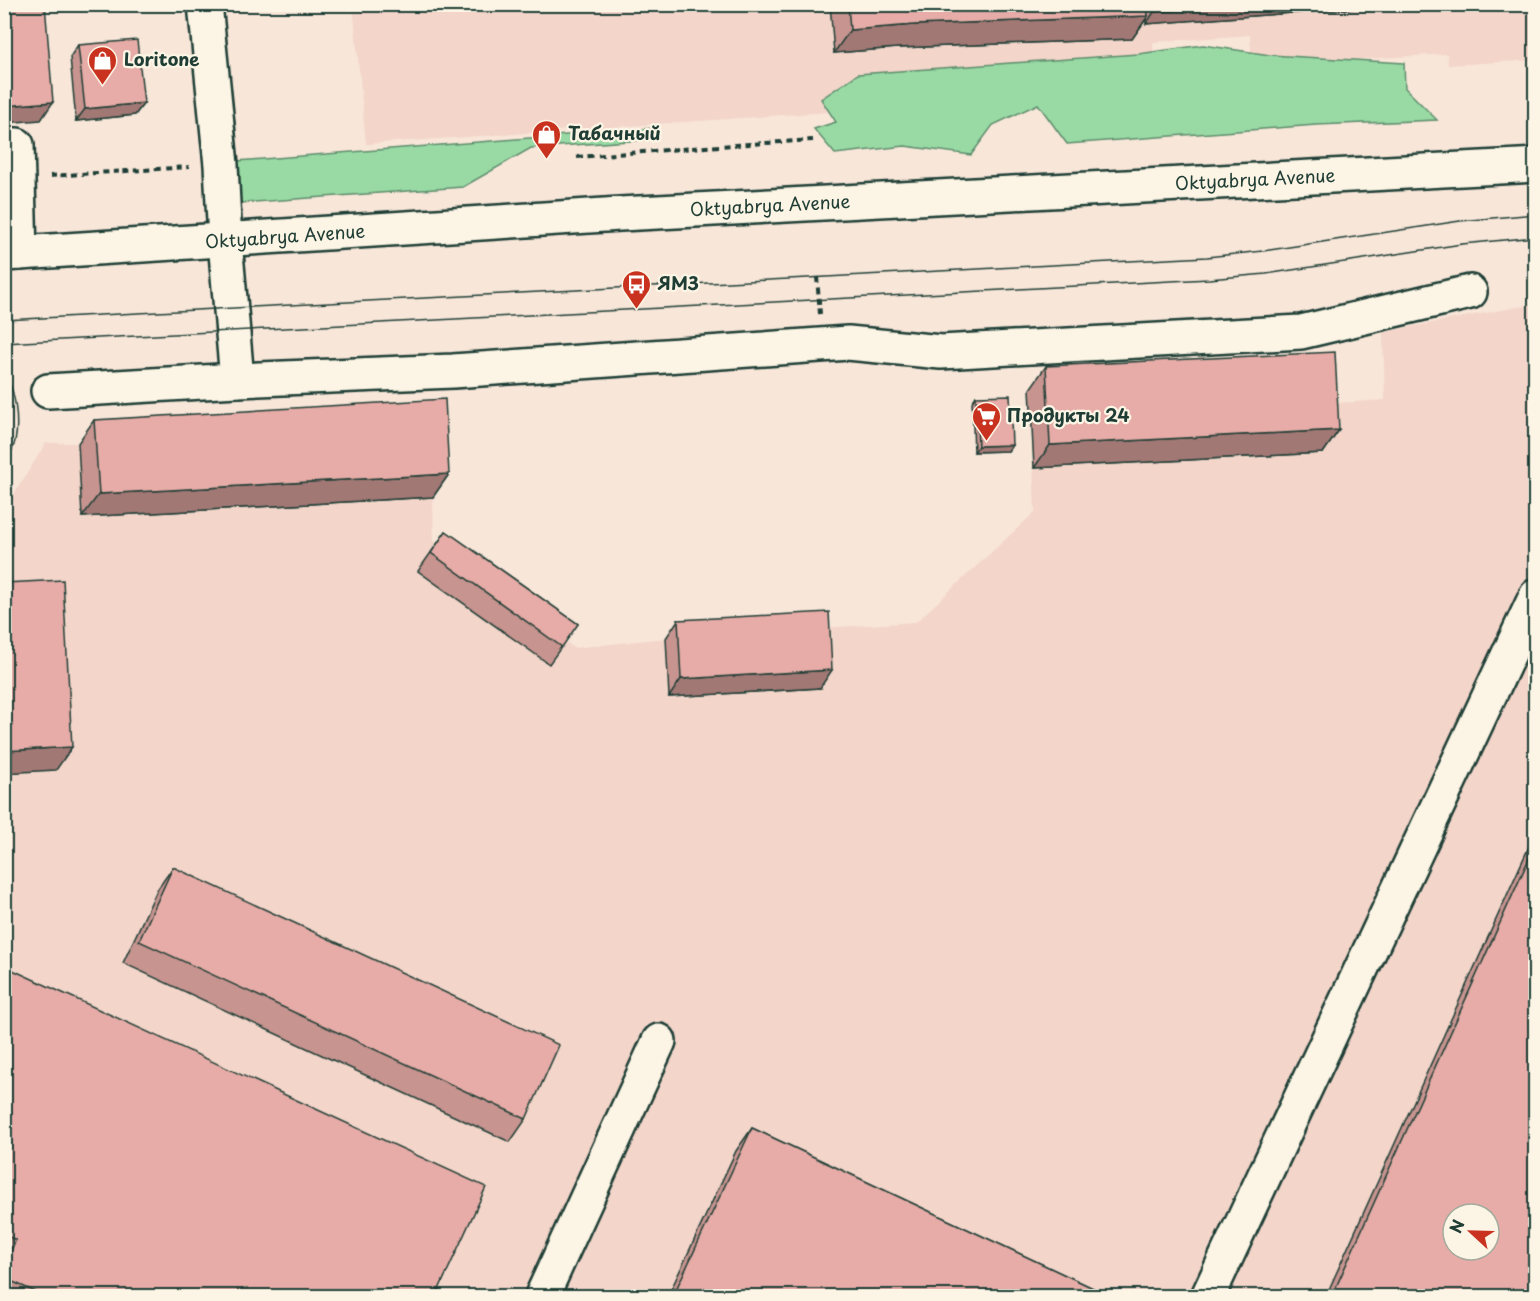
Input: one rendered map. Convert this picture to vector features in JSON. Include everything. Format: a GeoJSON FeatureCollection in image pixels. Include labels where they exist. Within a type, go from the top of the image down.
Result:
{"type":"FeatureCollection","features":[{"type":"Feature","properties":{"kind":"main road"},"geometry":{"type":"LineString","coordinates":[[205,4],[221,165],[237,380]]}},
{"type":"Feature","properties":{"kind":"main road"},"geometry":{"type":"LineString","coordinates":[[4,146],[16,145],[18,178],[12,254]]}},
{"type":"Feature","properties":{"kind":"main road","name":"Oktyabrya Avenue"},"geometry":{"type":"LineString","coordinates":[[12,254],[631,214],[1536,165]]}},
{"type":"Feature","properties":{"kind":"main road"},"geometry":{"type":"LineString","coordinates":[[48,391],[453,371],[848,343],[941,352],[1301,332],[1470,292]]}},
{"type":"Feature","properties":{"kind":"main road"},"geometry":{"type":"LineString","coordinates":[[1208,1296],[1536,596]]}},
{"type":"Feature","properties":{"kind":"main road"},"geometry":{"type":"LineString","coordinates":[[542,1296],[660,1041]]}},
{"type":"Feature","properties":{"kind":"path"},"geometry":{"type":"LineString","coordinates":[[577,157],[813,140]]}},
{"type":"Feature","properties":{"kind":"path"},"geometry":{"type":"LineString","coordinates":[[18,178],[221,165]]}},
{"type":"Feature","properties":{"kind":"shaded area"},"geometry":{"type":"Polygon","coordinates":[[[1535,4],[1536,60],[1448,65],[1447,54],[1252,66],[1250,35],[1153,42],[1154,69],[857,110],[366,144],[353,5],[1535,4]]]}},
{"type":"Feature","properties":{"kind":"shaded area"},"geometry":{"type":"Polygon","coordinates":[[[1535,304],[1535,1296],[5,1296],[4,510],[46,443],[78,443],[433,497],[434,548],[574,648],[666,638],[916,622],[1035,512],[1030,389],[1321,404],[1385,400],[1383,332],[1535,304]]]}},
{"type":"Feature","properties":{"kind":"green space"},"geometry":{"type":"Polygon","coordinates":[[[1203,45],[1270,55],[1404,63],[1405,88],[1437,120],[1316,125],[1067,144],[1038,104],[993,125],[971,155],[905,146],[835,154],[814,129],[836,122],[821,99],[858,74],[1138,54],[1203,45]]]}},
{"type":"Feature","properties":{"kind":"green space"},"geometry":{"type":"Polygon","coordinates":[[[656,128],[657,139],[531,148],[463,187],[240,203],[237,161],[656,128]]]}},
{"type":"Feature","properties":{"kind":"building"},"geometry":{"type":"Polygon","coordinates":[[[45,4],[53,102],[4,106],[4,6],[45,4]]]}},
{"type":"Feature","properties":{"kind":"building"},"geometry":{"type":"Polygon","coordinates":[[[848,4],[1147,4],[1148,16],[914,25],[850,30],[848,4]]]}},
{"type":"Feature","properties":{"kind":"building"},"geometry":{"type":"Polygon","coordinates":[[[1154,4],[1255,4],[1154,12],[1154,4]]]}},
{"type":"Feature","properties":{"kind":"building","name":"Loritone"},"geometry":{"type":"Polygon","coordinates":[[[137,40],[144,103],[85,109],[78,45],[137,40]]]}},
{"type":"Feature","properties":{"kind":"building"},"geometry":{"type":"Polygon","coordinates":[[[1335,352],[1339,430],[1050,445],[1046,366],[1335,352]]]}},
{"type":"Feature","properties":{"kind":"building"},"geometry":{"type":"Polygon","coordinates":[[[1010,395],[1012,445],[978,446],[976,396],[1010,395]]]}},
{"type":"Feature","properties":{"kind":"building"},"geometry":{"type":"Polygon","coordinates":[[[445,399],[449,474],[99,494],[94,420],[445,399]]]}},
{"type":"Feature","properties":{"kind":"building"},"geometry":{"type":"Polygon","coordinates":[[[446,531],[578,624],[562,647],[431,553],[446,531]]]}},
{"type":"Feature","properties":{"kind":"building"},"geometry":{"type":"Polygon","coordinates":[[[63,580],[72,747],[4,751],[4,583],[63,580]]]}},
{"type":"Feature","properties":{"kind":"building"},"geometry":{"type":"Polygon","coordinates":[[[829,612],[832,670],[681,679],[678,620],[829,612]]]}},
{"type":"Feature","properties":{"kind":"building"},"geometry":{"type":"Polygon","coordinates":[[[1536,843],[1536,1296],[1332,1296],[1536,843]]]}},
{"type":"Feature","properties":{"kind":"building"},"geometry":{"type":"Polygon","coordinates":[[[173,867],[559,1045],[526,1119],[139,941],[173,867]]]}},
{"type":"Feature","properties":{"kind":"building"},"geometry":{"type":"Polygon","coordinates":[[[4,966],[486,1187],[436,1296],[45,1296],[4,1278],[4,1265],[16,1240],[4,1235],[4,966]]]}},
{"type":"Feature","properties":{"kind":"building"},"geometry":{"type":"Polygon","coordinates":[[[752,1128],[1110,1296],[673,1296],[752,1128]]]}},
{"type":"Feature","properties":{"kind":"tram line"},"geometry":{"type":"LineString","coordinates":[[4,320],[1207,257],[1263,251],[1460,221],[1536,214]]}},
{"type":"Feature","properties":{"kind":"tram line"},"geometry":{"type":"LineString","coordinates":[[4,343],[1209,279],[1266,274],[1462,244],[1536,237]]}},
{"type":"Feature","properties":{"kind":"tram line"},"geometry":{"type":"LineString","coordinates":[[4,375],[14,397],[17,425],[14,444],[4,468]]}},
{"type":"Feature","properties":{"kind":"place","name":"Loritone"},"geometry":{"type":"Point","coordinates":[103,86]}},
{"type":"Feature","properties":{"kind":"place","name":"Табачный"},"geometry":{"type":"Point","coordinates":[547,160]}},
{"type":"Feature","properties":{"kind":"place","name":"ЯМЗ"},"geometry":{"type":"Point","coordinates":[637,310]}},
{"type":"Feature","properties":{"kind":"place","name":"Продукты 24"},"geometry":{"type":"Point","coordinates":[986,442]}}]}
